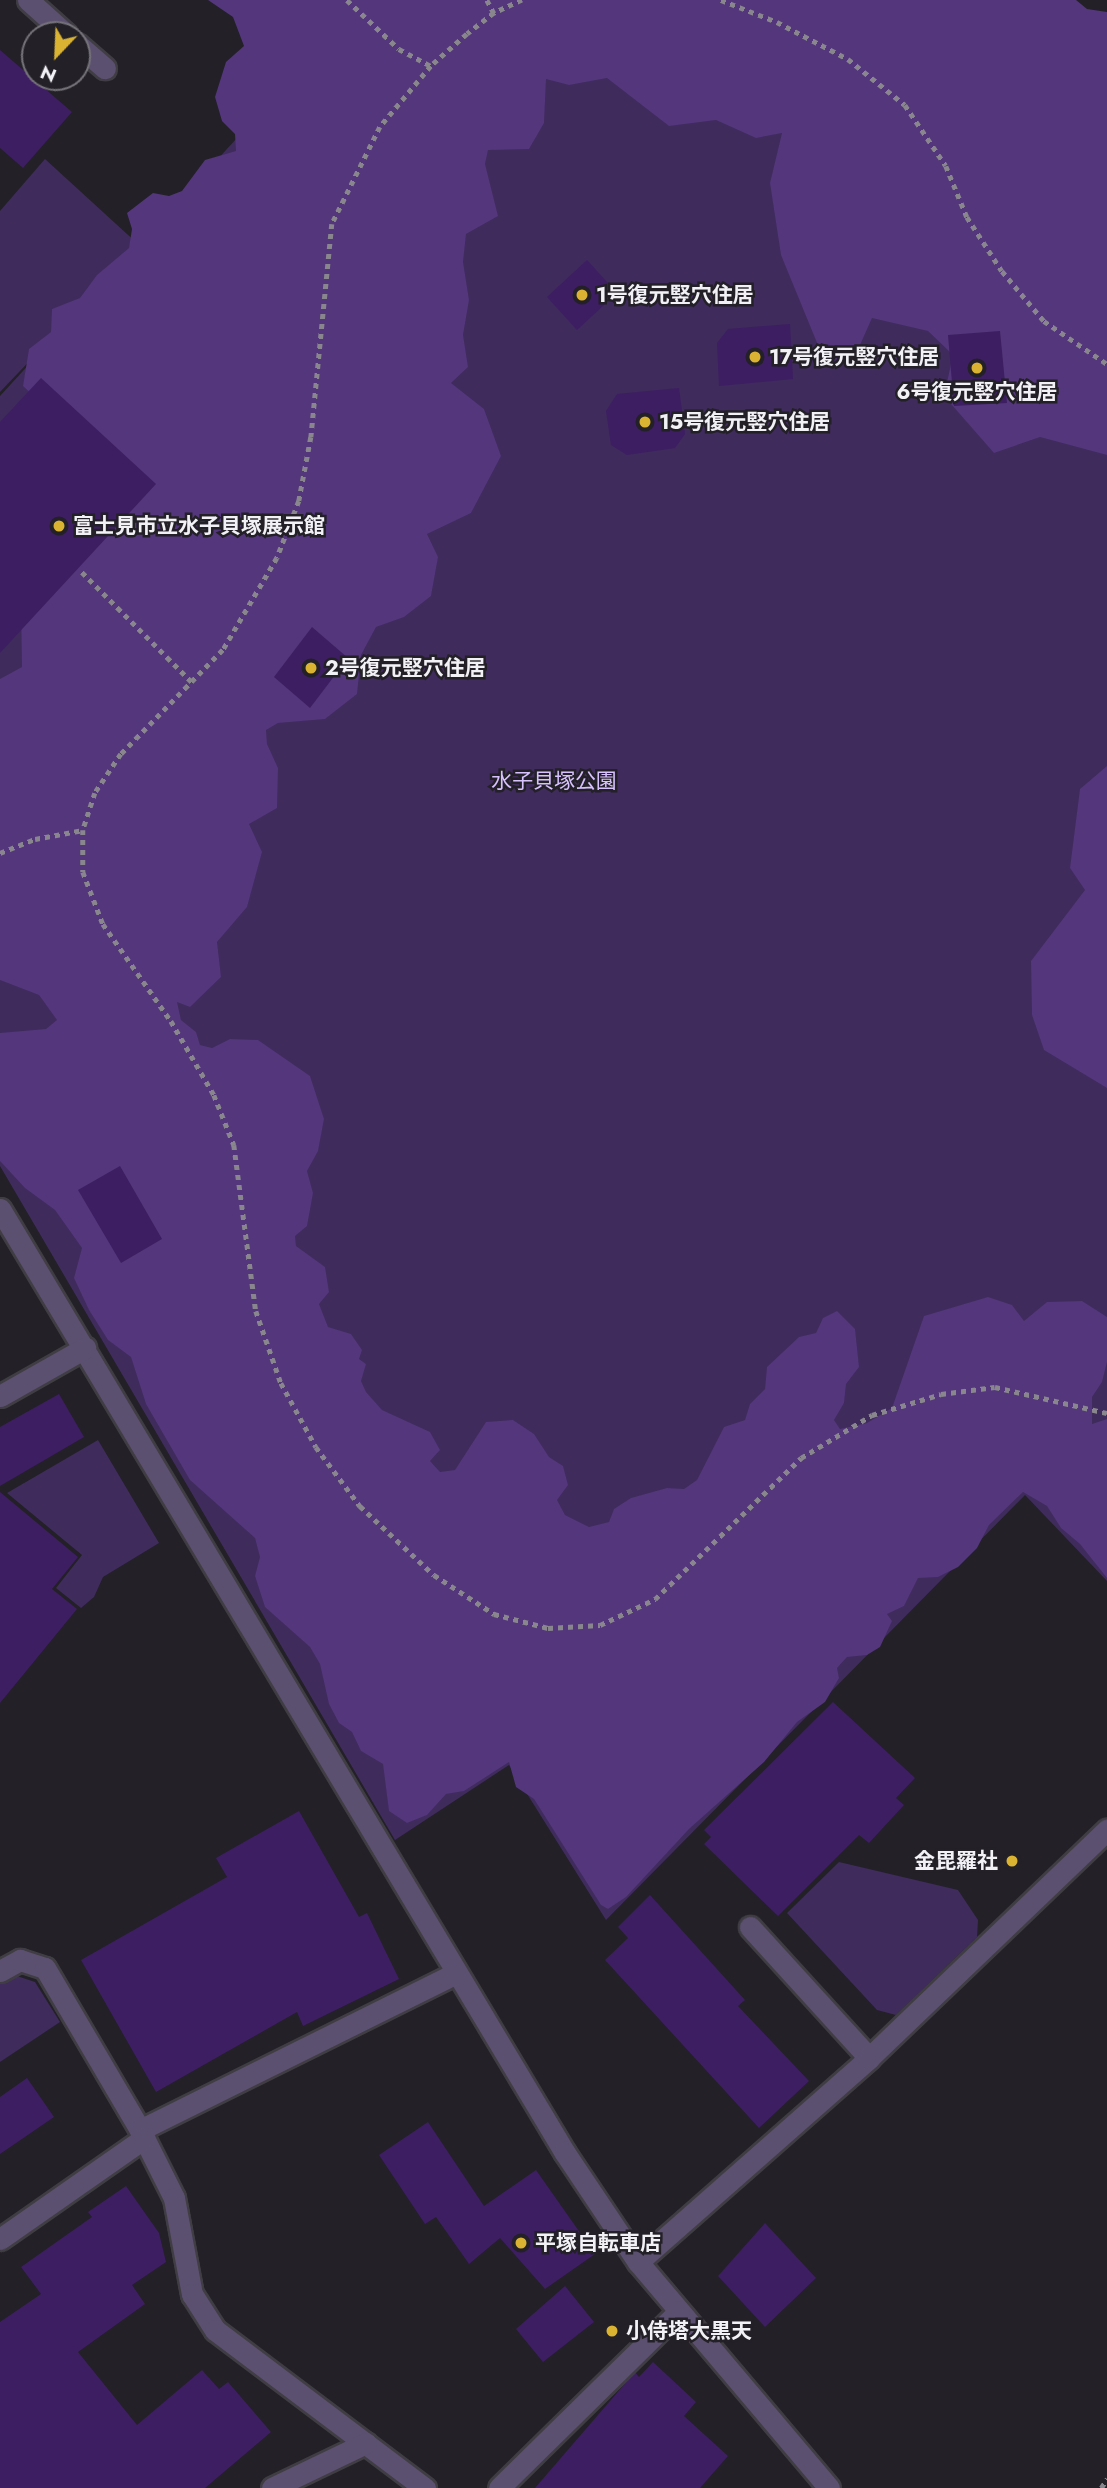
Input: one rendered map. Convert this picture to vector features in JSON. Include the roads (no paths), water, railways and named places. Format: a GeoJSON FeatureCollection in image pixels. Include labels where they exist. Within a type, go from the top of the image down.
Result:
{"type":"FeatureCollection","features":[{"type":"Feature","properties":{"kind":"street"},"geometry":{"type":"LineString","coordinates":[[28,0],[51,21]]}},
{"type":"Feature","properties":{"kind":"street"},"geometry":{"type":"LineString","coordinates":[[91,56],[105,68]]}},
{"type":"Feature","properties":{"kind":"street"},"geometry":{"type":"LineString","coordinates":[[0,1209],[85,1348],[454,1974],[638,2262],[829,2488]]}},
{"type":"Feature","properties":{"kind":"street"},"geometry":{"type":"LineString","coordinates":[[0,1396],[85,1348]]}},
{"type":"Feature","properties":{"kind":"street"},"geometry":{"type":"LineString","coordinates":[[638,2262],[869,2058],[1107,1830]]}},
{"type":"Feature","properties":{"kind":"street"},"geometry":{"type":"LineString","coordinates":[[750,1927],[869,2058]]}},
{"type":"Feature","properties":{"kind":"street"},"geometry":{"type":"LineString","coordinates":[[0,1971],[20,1960],[45,1968],[142,2134],[174,2198],[192,2294],[215,2330],[425,2488]]}},
{"type":"Feature","properties":{"kind":"street"},"geometry":{"type":"LineString","coordinates":[[0,2239],[142,2134],[454,1974]]}},
{"type":"Feature","properties":{"kind":"street"},"geometry":{"type":"LineString","coordinates":[[499,2488],[679,2311]]}},
{"type":"Feature","properties":{"kind":"street"},"geometry":{"type":"LineString","coordinates":[[272,2488],[366,2443]]}},
{"type":"Feature","properties":{"kind":"place","name":"1号復元竪穴住居"},"geometry":{"type":"Point","coordinates":[582,295]}},
{"type":"Feature","properties":{"kind":"place","name":"17号復元竪穴住居"},"geometry":{"type":"Point","coordinates":[755,357]}},
{"type":"Feature","properties":{"kind":"place","name":"6号復元竪穴住居"},"geometry":{"type":"Point","coordinates":[977,368]}},
{"type":"Feature","properties":{"kind":"place","name":"15号復元竪穴住居"},"geometry":{"type":"Point","coordinates":[645,422]}},
{"type":"Feature","properties":{"kind":"place","name":"富士見市立水子貝塚展示館"},"geometry":{"type":"Point","coordinates":[59,526]}},
{"type":"Feature","properties":{"kind":"place","name":"2号復元竪穴住居"},"geometry":{"type":"Point","coordinates":[311,668]}},
{"type":"Feature","properties":{"kind":"place","name":"金毘羅社"},"geometry":{"type":"Point","coordinates":[1012,1861]}},
{"type":"Feature","properties":{"kind":"place","name":"平塚自転車店"},"geometry":{"type":"Point","coordinates":[521,2243]}},
{"type":"Feature","properties":{"kind":"place","name":"小侍塔大黒天"},"geometry":{"type":"Point","coordinates":[612,2331]}},
{"type":"Feature","properties":{"kind":"park label","name":"水子貝塚公園"},"geometry":{"type":"Point","coordinates":[554,781]}}]}
